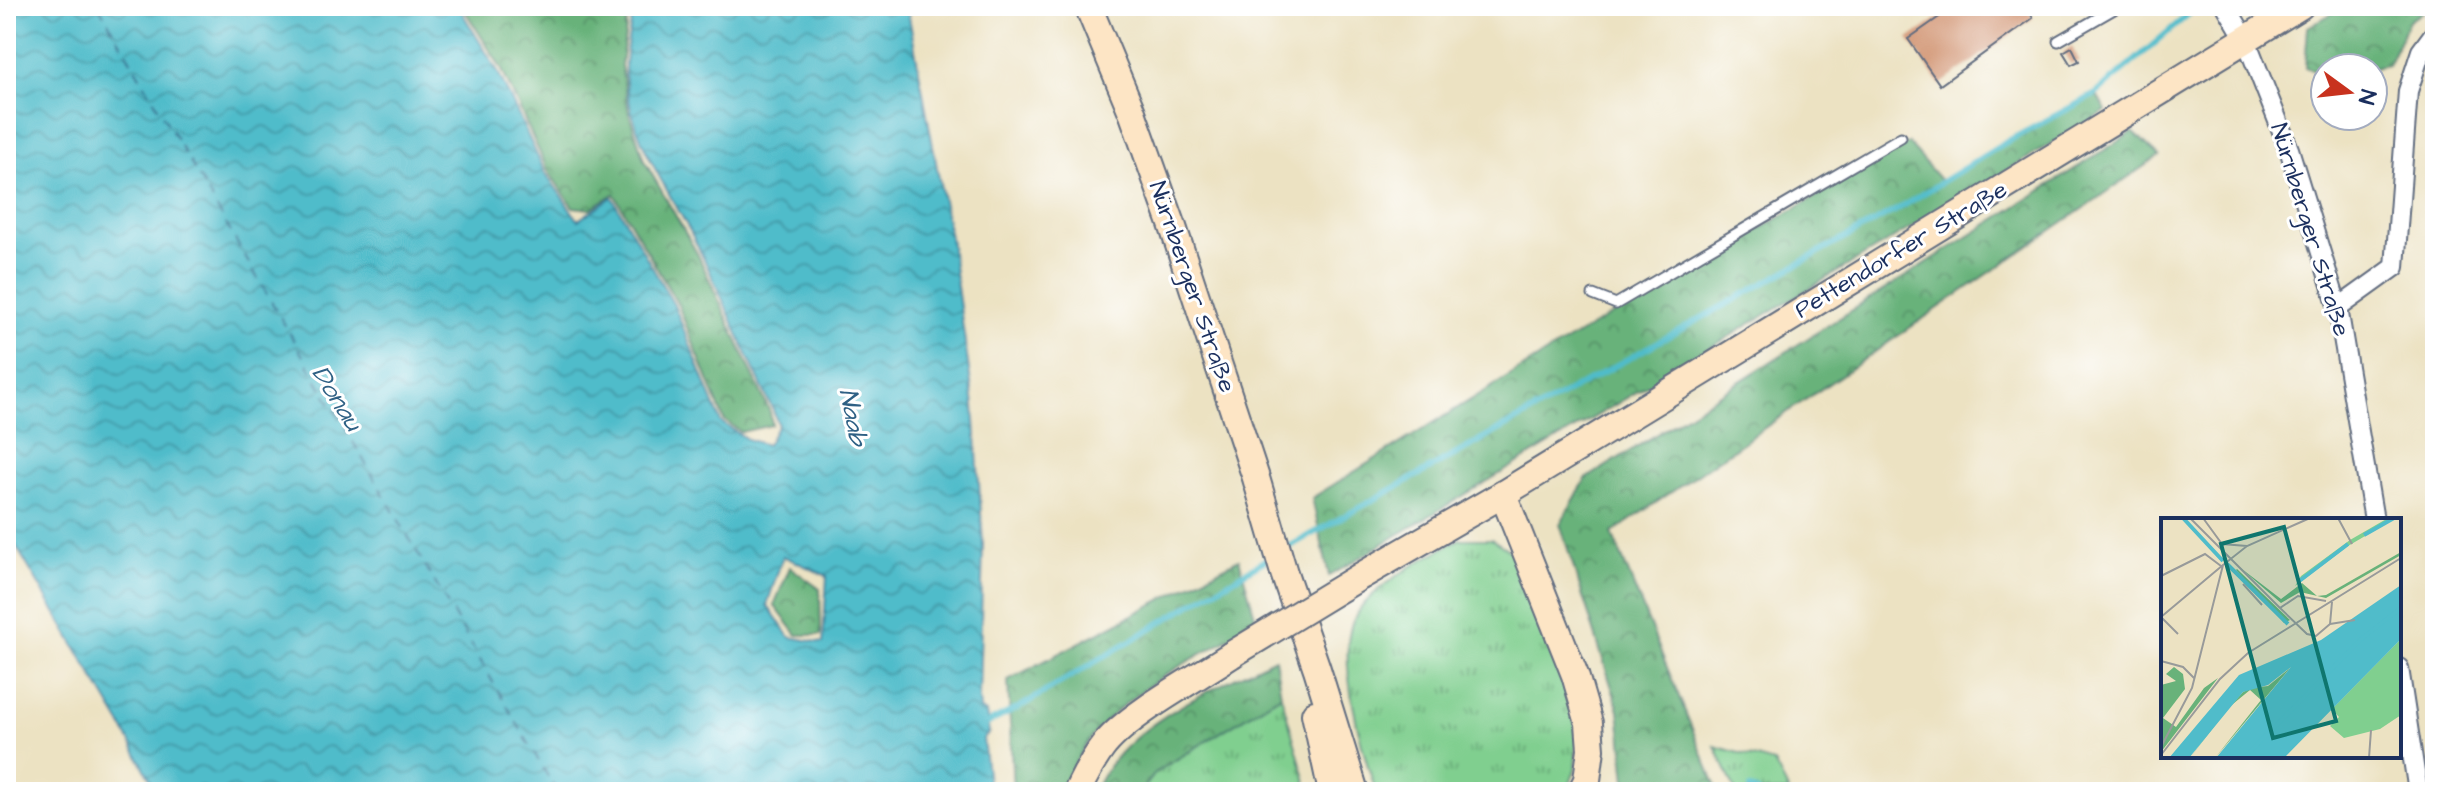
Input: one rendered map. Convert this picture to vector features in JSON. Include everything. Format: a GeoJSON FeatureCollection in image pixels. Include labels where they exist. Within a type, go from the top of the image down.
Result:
{"type":"FeatureCollection","features":[{"type":"Feature","properties":{"kind":"main road","name":"Nürnberger Straße"},"geometry":{"type":"LineString","coordinates":[[1088,6],[1132,112],[1172,224],[1256,478],[1284,573],[1338,791]]}},
{"type":"Feature","properties":{"kind":"main road","name":"Pettendorfer Straße"},"geometry":{"type":"LineString","coordinates":[[1077,792],[1089,767],[1121,727],[1231,655],[1503,494],[2300,6]]}},
{"type":"Feature","properties":{"kind":"main road"},"geometry":{"type":"LineString","coordinates":[[1503,494],[1575,675],[1589,723],[1591,749],[1587,780],[1581,792]]}},
{"type":"Feature","properties":{"kind":"street","name":"Nürnberger Straße"},"geometry":{"type":"LineString","coordinates":[[2226,6],[2246,40],[2289,149],[2338,308],[2374,518]]}},
{"type":"Feature","properties":{"kind":"street"},"geometry":{"type":"LineString","coordinates":[[2338,308],[2395,267],[2408,91],[2421,51],[2435,32]]}},
{"type":"Feature","properties":{"kind":"street"},"geometry":{"type":"LineString","coordinates":[[2401,681],[2418,792]]}},
{"type":"Feature","properties":{"kind":"lane"},"geometry":{"type":"LineString","coordinates":[[2058,41],[2119,6]]}},
{"type":"Feature","properties":{"kind":"lane"},"geometry":{"type":"LineString","coordinates":[[1593,295],[1616,304],[1901,137]]}},
{"type":"Feature","properties":{"kind":"green space"},"geometry":{"type":"Polygon","coordinates":[[[462,6],[629,6],[621,65],[629,113],[644,160],[698,255],[770,412],[772,425],[741,432],[724,420],[678,305],[614,194],[590,209],[573,207],[548,171],[501,68],[462,6]]]}},
{"type":"Feature","properties":{"kind":"green space"},"geometry":{"type":"Polygon","coordinates":[[[2345,6],[2432,6],[2409,21],[2389,63],[2389,52],[2309,52],[2309,69],[2305,67],[2308,27],[2345,6]]]}},
{"type":"Feature","properties":{"kind":"green space"},"geometry":{"type":"Polygon","coordinates":[[[2096,94],[2106,111],[1329,576],[1312,498],[1558,346],[1908,143],[1942,182],[2008,141],[2096,94]]]}},
{"type":"Feature","properties":{"kind":"green space"},"geometry":{"type":"Polygon","coordinates":[[[2133,132],[2159,156],[1612,533],[1718,792],[1622,792],[1626,781],[1619,710],[1560,524],[1586,479],[2133,132]]]}},
{"type":"Feature","properties":{"kind":"green space"},"geometry":{"type":"Polygon","coordinates":[[[1460,539],[1491,539],[1512,552],[1529,585],[1572,701],[1577,741],[1575,770],[1567,792],[1376,792],[1358,730],[1349,680],[1349,635],[1354,619],[1386,583],[1460,539]]]}},
{"type":"Feature","properties":{"kind":"green space"},"geometry":{"type":"Polygon","coordinates":[[[1239,559],[1257,623],[1171,671],[1116,712],[1093,736],[1076,762],[1065,792],[1013,792],[1008,680],[1239,559]]]}},
{"type":"Feature","properties":{"kind":"green space"},"geometry":{"type":"Polygon","coordinates":[[[790,567],[820,589],[821,635],[797,635],[774,605],[790,567]]]}},
{"type":"Feature","properties":{"kind":"green space"},"geometry":{"type":"Polygon","coordinates":[[[1275,658],[1281,695],[1156,772],[1141,792],[1095,792],[1108,768],[1148,728],[1199,696],[1275,658]]]}},
{"type":"Feature","properties":{"kind":"green space"},"geometry":{"type":"Polygon","coordinates":[[[1281,695],[1309,792],[1141,792],[1156,772],[1281,695]]]}},
{"type":"Feature","properties":{"kind":"green space"},"geometry":{"type":"Polygon","coordinates":[[[1715,746],[1774,763],[1789,792],[1736,792],[1715,746]]]}},
{"type":"Feature","properties":{"kind":"water"},"geometry":{"type":"Polygon","coordinates":[[[6,6],[458,6],[497,70],[545,172],[578,220],[612,197],[674,305],[721,422],[747,439],[767,445],[778,425],[773,410],[701,253],[648,156],[633,117],[625,65],[634,6],[907,6],[950,238],[974,405],[983,544],[979,698],[980,710],[986,713],[989,733],[983,739],[989,792],[157,792],[121,724],[6,529],[6,6]],[[783,556],[767,605],[790,637],[823,643],[827,576],[783,556]]]}},
{"type":"Feature","properties":{"kind":"building"},"geometry":{"type":"Polygon","coordinates":[[[1955,6],[2025,6],[2033,18],[1940,85],[1908,39],[1955,6]]]}},
{"type":"Feature","properties":{"kind":"building"},"geometry":{"type":"Polygon","coordinates":[[[2072,47],[2079,61],[2071,65],[2063,52],[2072,47]]]}},
{"type":"Feature","properties":{"kind":"waterway"},"geometry":{"type":"LineString","coordinates":[[1285,549],[1903,206],[2008,141],[2096,94],[2198,6]]}},
{"type":"Feature","properties":{"kind":"waterway"},"geometry":{"type":"LineString","coordinates":[[988,723],[1272,556]]}},
{"type":"Feature","properties":{"kind":"waterway"},"geometry":{"type":"LineString","coordinates":[[1750,789],[1757,792]]}},
{"type":"Feature","properties":{"kind":"ferry route"},"geometry":{"type":"LineString","coordinates":[[99,6],[557,792]]}},
{"type":"Feature","properties":{"kind":"water label","name":"Donau"},"geometry":{"type":"Point","coordinates":[337,398]}},
{"type":"Feature","properties":{"kind":"water label","name":"Naab"},"geometry":{"type":"Point","coordinates":[853,417]}}]}
